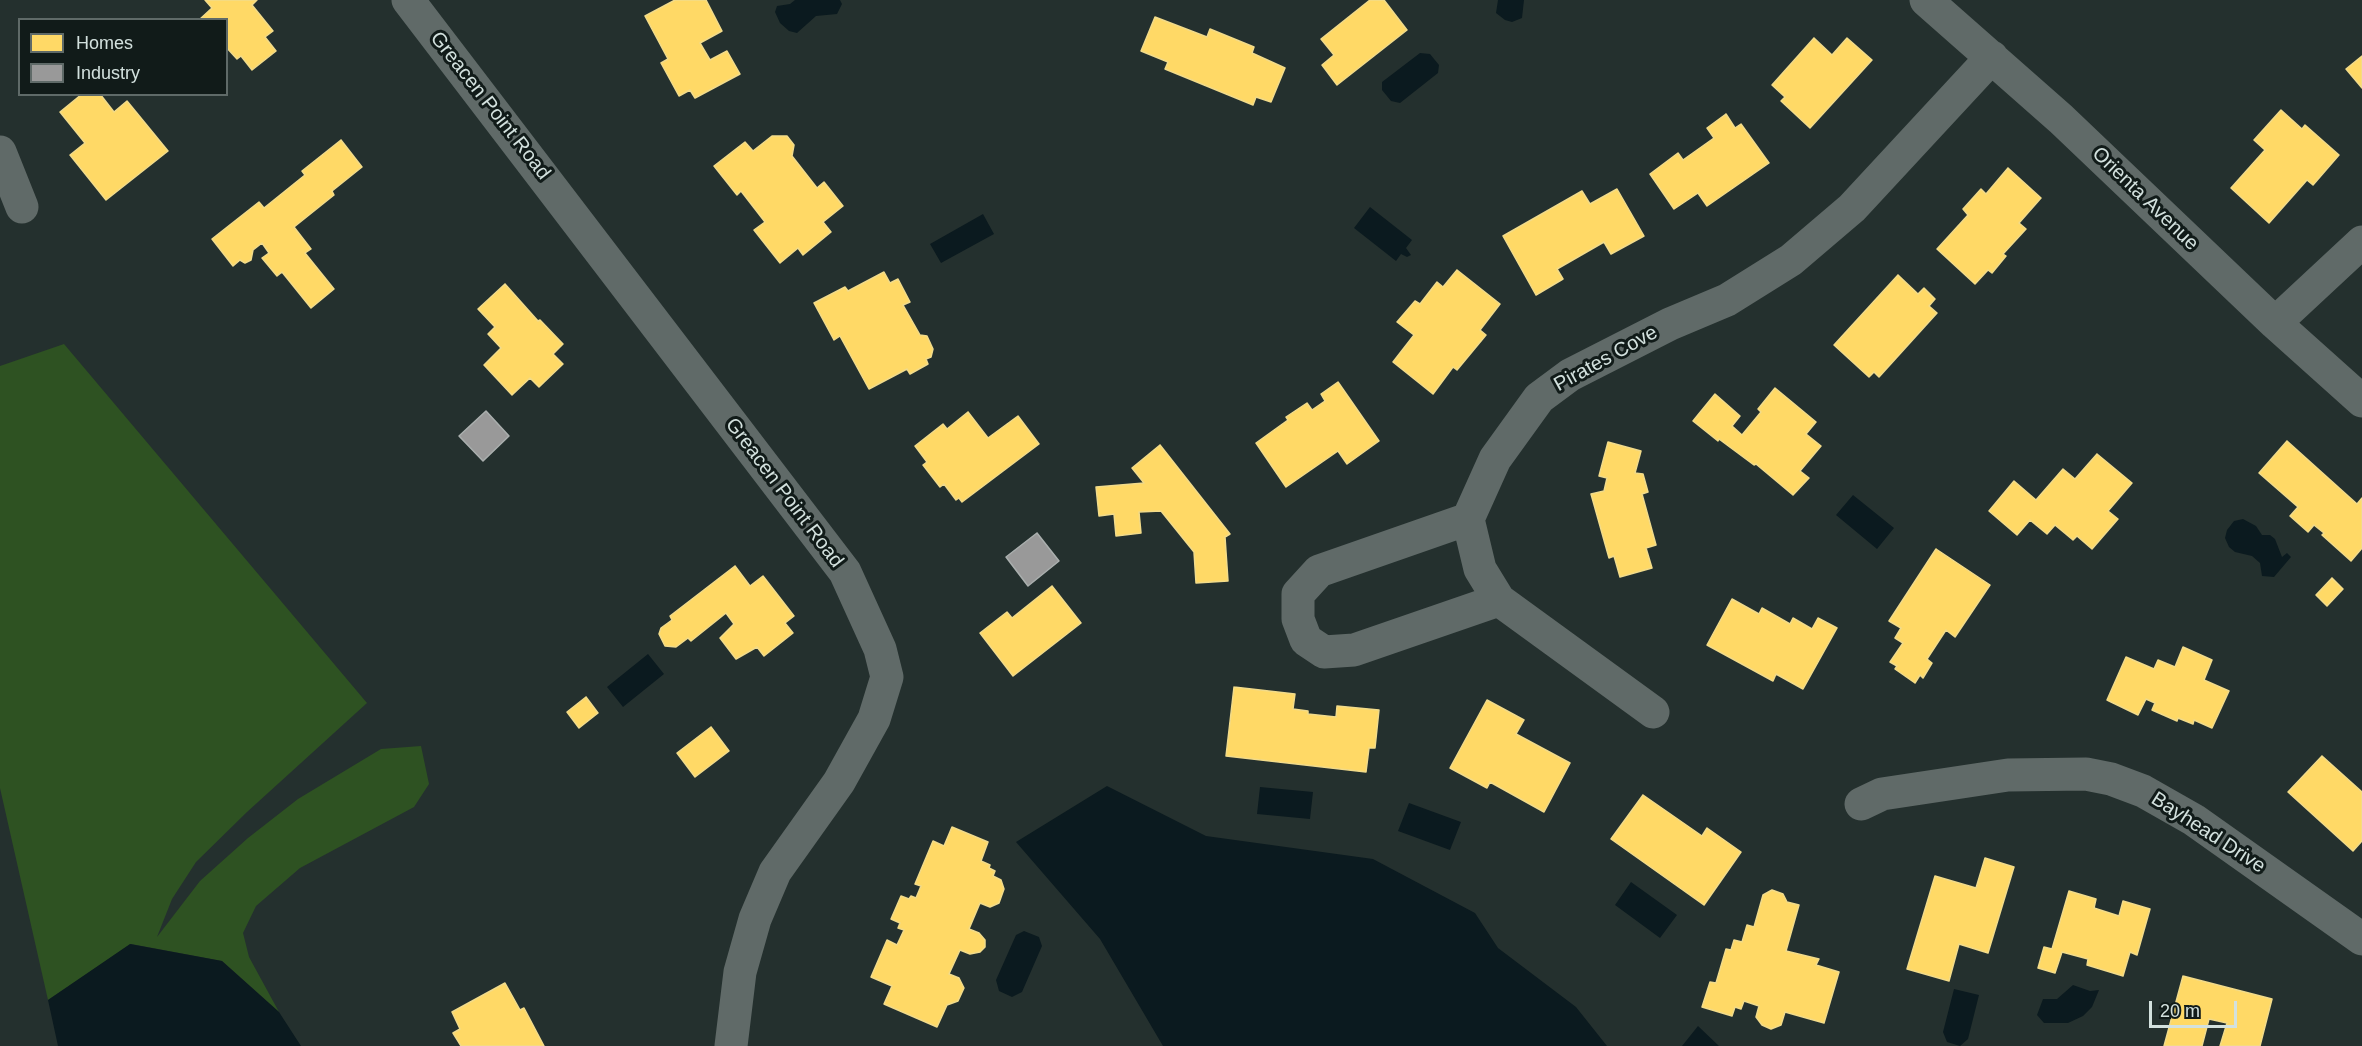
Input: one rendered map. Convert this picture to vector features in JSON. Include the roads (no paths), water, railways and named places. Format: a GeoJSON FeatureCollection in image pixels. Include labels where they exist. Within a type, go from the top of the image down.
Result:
{"type":"FeatureCollection","features":[{"type":"Feature","properties":{"kind":"street","name":"Greacen Point Road"},"geometry":{"type":"LineString","coordinates":[[408,0],[845,572],[880,649],[887,677],[874,719],[838,782],[775,872],[755,919],[740,972],[731,1046]]}},
{"type":"Feature","properties":{"kind":"street","name":"Orienta Avenue"},"geometry":{"type":"LineString","coordinates":[[1926,0],[1992,57],[2275,323],[2362,401]]}},
{"type":"Feature","properties":{"kind":"street","name":"Pirates Cove"},"geometry":{"type":"LineString","coordinates":[[1468,519],[1495,459],[1539,398],[1570,375],[1670,324],[1727,300],[1791,260],[1852,208],[1992,57]]}},
{"type":"Feature","properties":{"kind":"street"},"geometry":{"type":"LineString","coordinates":[[0,152],[22,207]]}},
{"type":"Feature","properties":{"kind":"street"},"geometry":{"type":"LineString","coordinates":[[2275,323],[2362,242]]}},
{"type":"Feature","properties":{"kind":"street"},"geometry":{"type":"LineString","coordinates":[[1499,600],[1354,650],[1324,652],[1306,640],[1298,619],[1298,594],[1319,571],[1468,519],[1480,569],[1499,600],[1653,712]]}},
{"type":"Feature","properties":{"kind":"street","name":"Bayhead Drive"},"geometry":{"type":"LineString","coordinates":[[1861,804],[1882,794],[2008,775],[2086,774],[2111,778],[2143,791],[2194,820],[2362,939]]}}]}
